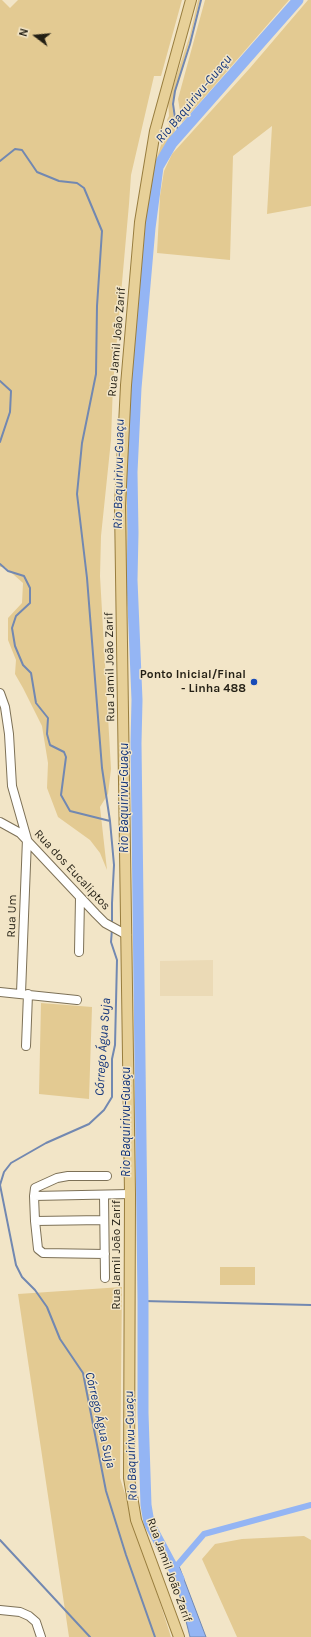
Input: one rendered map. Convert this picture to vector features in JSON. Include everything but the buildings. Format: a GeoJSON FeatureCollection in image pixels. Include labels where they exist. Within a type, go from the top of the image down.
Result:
{"type":"FeatureCollection","features":[{"type":"Feature","properties":{"kind":"main road","name":"Rua Jamil João Zarif"},"geometry":{"type":"LineString","coordinates":[[179,1637],[136,1520],[130,1485],[130,1194],[120,506],[126,385],[140,222],[148,168],[163,100],[190,2]]}},
{"type":"Feature","properties":{"kind":"street"},"geometry":{"type":"LineString","coordinates":[[0,693],[5,707],[10,734],[12,786],[27,839]]}},
{"type":"Feature","properties":{"kind":"street","name":"Rua dos Eucaliptos"},"geometry":{"type":"LineString","coordinates":[[0,822],[14,829],[27,839],[80,898],[106,923],[126,935]]}},
{"type":"Feature","properties":{"kind":"street","name":"Rua Um"},"geometry":{"type":"LineString","coordinates":[[26,1046],[24,993],[27,839]]}},
{"type":"Feature","properties":{"kind":"street"},"geometry":{"type":"LineString","coordinates":[[79,952],[80,898]]}},
{"type":"Feature","properties":{"kind":"street"},"geometry":{"type":"LineString","coordinates":[[0,992],[24,993],[77,1000]]}},
{"type":"Feature","properties":{"kind":"street"},"geometry":{"type":"LineString","coordinates":[[105,1254],[43,1253],[38,1249],[34,1196],[35,1188],[62,1177],[108,1176]]}},
{"type":"Feature","properties":{"kind":"street"},"geometry":{"type":"LineString","coordinates":[[34,1196],[130,1194]]}},
{"type":"Feature","properties":{"kind":"street"},"geometry":{"type":"LineString","coordinates":[[104,1195],[105,1278]]}},
{"type":"Feature","properties":{"kind":"street"},"geometry":{"type":"LineString","coordinates":[[35,1221],[104,1220]]}},
{"type":"Feature","properties":{"kind":"street"},"geometry":{"type":"LineString","coordinates":[[0,1610],[20,1612],[29,1616],[36,1622],[41,1637]]}},
{"type":"Feature","properties":{"kind":"shaded area"},"geometry":{"type":"Polygon","coordinates":[[[0,0],[2,0],[10,8],[18,0],[182,0],[161,76],[154,76],[131,175],[113,384],[111,440],[101,536],[100,576],[111,769],[108,794],[100,807],[107,870],[100,853],[90,840],[58,817],[47,788],[48,763],[42,726],[15,674],[16,660],[8,640],[8,618],[22,603],[23,583],[5,567],[0,567],[0,0]]]}},
{"type":"Feature","properties":{"kind":"shaded area"},"geometry":{"type":"Polygon","coordinates":[[[198,0],[200,0],[172,103],[175,131],[156,167],[147,236],[134,383],[130,471],[128,578],[131,586],[130,602],[134,631],[134,657],[132,658],[125,570],[126,482],[131,390],[148,203],[153,169],[161,145],[170,128],[167,120],[169,116],[168,101],[190,35],[198,0]]]}},
{"type":"Feature","properties":{"kind":"shaded area"},"geometry":{"type":"Polygon","coordinates":[[[205,0],[289,0],[182,123],[178,99],[205,0]]]}},
{"type":"Feature","properties":{"kind":"shaded area"},"geometry":{"type":"Polygon","coordinates":[[[308,0],[311,0],[311,206],[267,214],[272,126],[233,156],[230,260],[157,253],[160,196],[164,171],[172,154],[250,68],[308,0]]]}},
{"type":"Feature","properties":{"kind":"shaded area"},"geometry":{"type":"Polygon","coordinates":[[[213,960],[213,996],[160,996],[160,961],[213,960]]]}},
{"type":"Feature","properties":{"kind":"shaded area"},"geometry":{"type":"Polygon","coordinates":[[[41,1003],[92,1007],[89,1099],[39,1094],[41,1003]]]}},
{"type":"Feature","properties":{"kind":"shaded area"},"geometry":{"type":"Polygon","coordinates":[[[220,1267],[255,1267],[255,1285],[220,1285],[220,1267]]]}},
{"type":"Feature","properties":{"kind":"shaded area"},"geometry":{"type":"Polygon","coordinates":[[[122,1287],[120,1478],[171,1637],[69,1637],[18,1294],[122,1287]]]}},
{"type":"Feature","properties":{"kind":"shaded area"},"geometry":{"type":"Polygon","coordinates":[[[304,1536],[311,1540],[311,1637],[237,1637],[202,1559],[215,1544],[242,1539],[304,1536]]]}},
{"type":"Feature","properties":{"kind":"water"},"geometry":{"type":"Polygon","coordinates":[[[174,1561],[179,1566],[206,1637],[190,1637],[177,1585],[170,1569],[174,1561]]]}},
{"type":"Feature","properties":{"kind":"waterway"},"geometry":{"type":"LineString","coordinates":[[180,133],[176,125],[173,104],[175,91],[190,44],[201,0]]}},
{"type":"Feature","properties":{"kind":"waterway","name":"Rio Baquirivu-Guaçu"},"geometry":{"type":"LineString","coordinates":[[179,1579],[149,1523],[146,1505],[143,1413],[136,743],[137,700],[132,580],[132,472],[136,388],[150,228],[158,167],[172,143],[298,0]]}},
{"type":"Feature","properties":{"kind":"waterway"},"geometry":{"type":"LineString","coordinates":[[0,161],[15,149],[22,150],[37,172],[59,181],[77,183],[84,188],[102,231],[97,306],[96,374],[82,443],[77,494],[87,578],[102,768],[110,821]]}},
{"type":"Feature","properties":{"kind":"waterway","name":"Córrego Água Suja"},"geometry":{"type":"LineString","coordinates":[[0,381],[11,391],[10,412],[0,442]]}},
{"type":"Feature","properties":{"kind":"waterway","name":"Córrego Água Suja"},"geometry":{"type":"LineString","coordinates":[[0,564],[8,571],[24,576],[30,588],[30,603],[16,616],[12,628],[15,646],[23,665],[31,673],[36,703],[48,718],[47,734],[50,745],[64,752],[66,757],[61,795],[70,811],[110,821],[114,865],[112,924]]}},
{"type":"Feature","properties":{"kind":"waterway","name":"Córrego Água Suja"},"geometry":{"type":"LineString","coordinates":[[112,929],[111,942],[117,960],[115,1045],[112,1059],[112,1097],[104,1110],[89,1124],[46,1143],[11,1163],[4,1172],[0,1185],[16,1265],[22,1277],[35,1290],[47,1307],[60,1339],[83,1373],[106,1491],[126,1555],[155,1637]]}},
{"type":"Feature","properties":{"kind":"waterway"},"geometry":{"type":"LineString","coordinates":[[143,1301],[311,1305]]}},
{"type":"Feature","properties":{"kind":"waterway"},"geometry":{"type":"LineString","coordinates":[[174,1569],[204,1534],[311,1505]]}},
{"type":"Feature","properties":{"kind":"waterway"},"geometry":{"type":"LineString","coordinates":[[0,1540],[90,1637]]}},
{"type":"Feature","properties":{"kind":"place","name":"Ponto Inicial/Final - Linha 488"},"geometry":{"type":"Point","coordinates":[254,682]}}]}
